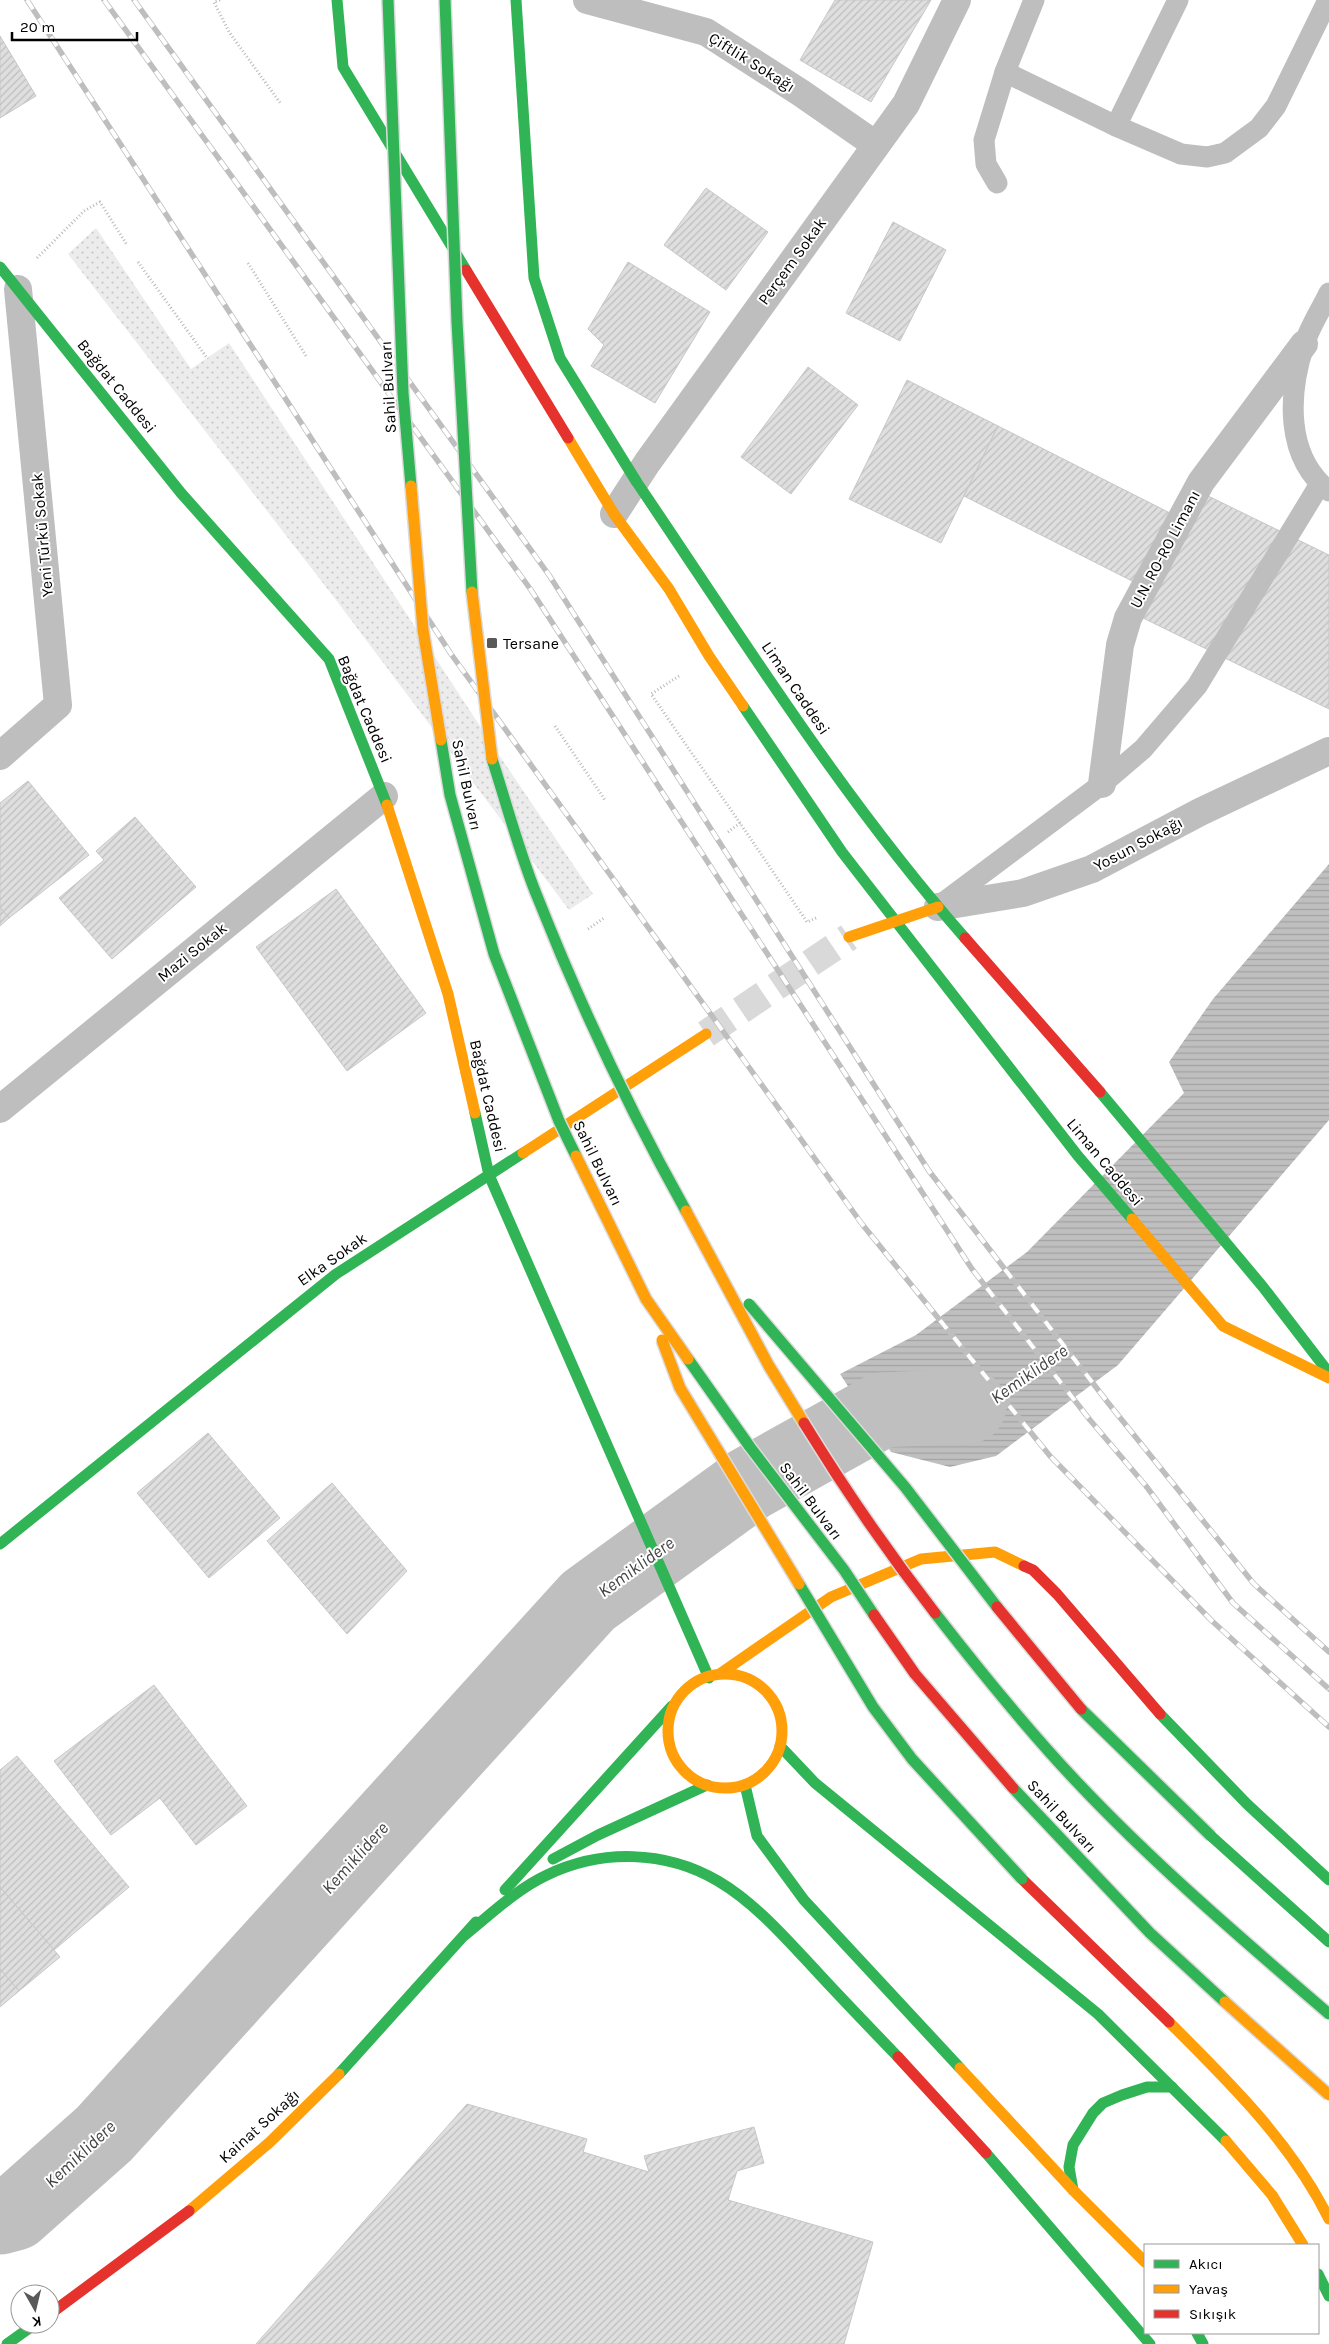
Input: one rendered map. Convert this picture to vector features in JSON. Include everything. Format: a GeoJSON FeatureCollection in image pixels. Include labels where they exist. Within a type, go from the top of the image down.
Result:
{"type":"FeatureCollection","features":[{"type":"Feature","properties":{"kind":"main road","name":"Liman Caddesi"},"geometry":{"type":"LineString","coordinates":[[337,0],[343,67],[614,514],[669,589],[708,656],[842,852],[1078,1156],[1222,1326],[1329,1378]]}},
{"type":"Feature","properties":{"kind":"main road","name":"Sahil Bulvarı"},"geometry":{"type":"LineString","coordinates":[[388,0],[403,393],[424,630],[450,795],[494,954],[556,1112],[646,1300],[750,1447],[844,1570],[915,1674],[998,1772],[1150,1933],[1329,2095]]}},
{"type":"Feature","properties":{"kind":"main road","name":"Sahil Bulvarı"},"geometry":{"type":"LineString","coordinates":[[445,0],[457,322],[473,610],[491,756],[536,894],[588,1020],[644,1135],[718,1268],[769,1366],[844,1488],[886,1550],[981,1672],[1075,1780],[1141,1847],[1214,1916],[1329,2014]]}},
{"type":"Feature","properties":{"kind":"main road","name":"Liman Caddesi"},"geometry":{"type":"LineString","coordinates":[[516,0],[534,278],[560,358],[636,481],[836,774],[938,907],[1116,1110],[1263,1287],[1329,1373]]}},
{"type":"Feature","properties":{"kind":"main road","name":"Bağdat Caddesi"},"geometry":{"type":"LineString","coordinates":[[0,267],[181,493],[329,660],[384,796],[448,994],[489,1175],[709,1678]]}},
{"type":"Feature","properties":{"kind":"main road"},"geometry":{"type":"LineString","coordinates":[[849,937],[938,907]]}},
{"type":"Feature","properties":{"kind":"main road","name":"Elka Sokak"},"geometry":{"type":"LineString","coordinates":[[0,1544],[336,1274],[706,1034]]}},
{"type":"Feature","properties":{"kind":"main road"},"geometry":{"type":"LineString","coordinates":[[718,1268],[905,1487],[1015,1631],[1088,1718],[1211,1836],[1329,1942]]}},
{"type":"Feature","properties":{"kind":"main road"},"geometry":{"type":"LineString","coordinates":[[646,1300],[680,1388],[873,1707],[912,1759],[1022,1880],[1176,2028],[1252,2107],[1290,2153],[1322,2204],[1329,2219]]}},
{"type":"Feature","properties":{"kind":"main road"},"geometry":{"type":"LineString","coordinates":[[464,1935],[692,1683],[721,1673],[830,1596],[921,1559],[995,1552],[1033,1570],[1057,1594],[1176,1733],[1247,1804],[1329,1880]]}},
{"type":"Feature","properties":{"kind":"main road"},"geometry":{"type":"LineString","coordinates":[[672,1706],[667,1725],[668,1744],[676,1762],[690,1776],[707,1785],[726,1788],[745,1785],[761,1776],[773,1762],[780,1746],[782,1728],[779,1710],[770,1695],[756,1682],[740,1675],[721,1673]]}},
{"type":"Feature","properties":{"kind":"main road"},"geometry":{"type":"LineString","coordinates":[[780,1746],[815,1783],[1098,2014],[1217,2131],[1272,2195],[1302,2244]]}},
{"type":"Feature","properties":{"kind":"main road"},"geometry":{"type":"LineString","coordinates":[[464,1935],[549,1861],[707,1785]]}},
{"type":"Feature","properties":{"kind":"main road"},"geometry":{"type":"LineString","coordinates":[[745,1785],[757,1836],[804,1900],[1073,2190],[1144,2261]]}},
{"type":"Feature","properties":{"kind":"main road"},"geometry":{"type":"LineString","coordinates":[[464,1935],[535,1881],[594,1860],[630,1856],[650,1857],[685,1867],[714,1879],[756,1910],[912,2071],[1026,2197],[1150,2344]]}},
{"type":"Feature","properties":{"kind":"main road","name":"Kainat Sokağı"},"geometry":{"type":"LineString","coordinates":[[60,2307],[183,2216],[299,2115],[357,2055],[464,1935]]}},
{"type":"Feature","properties":{"kind":"main road"},"geometry":{"type":"LineString","coordinates":[[1073,2190],[1069,2167],[1073,2145],[1093,2113],[1103,2103],[1122,2095],[1147,2087],[1172,2087]]}},
{"type":"Feature","properties":{"kind":"main road"},"geometry":{"type":"LineString","coordinates":[[1319,2276],[1329,2296]]}},
{"type":"Feature","properties":{"kind":"main road"},"geometry":{"type":"LineString","coordinates":[[7,2344],[21,2334]]}},
{"type":"Feature","properties":{"kind":"street","name":"Çiftlik Sokağı"},"geometry":{"type":"LineString","coordinates":[[587,0],[706,32],[801,93],[876,145]]}},
{"type":"Feature","properties":{"kind":"street","name":"Perçem Sokak"},"geometry":{"type":"LineString","coordinates":[[614,514],[906,104],[957,0]]}},
{"type":"Feature","properties":{"kind":"street","name":"Yeni Türkü Sokak"},"geometry":{"type":"LineString","coordinates":[[0,756],[58,705],[16,285]]}},
{"type":"Feature","properties":{"kind":"street","name":"U.N. RO-RO Limanı"},"geometry":{"type":"LineString","coordinates":[[1102,784],[1120,645],[1128,618],[1201,482],[1304,344]]}},
{"type":"Feature","properties":{"kind":"street","name":"Yosun Sokağı"},"geometry":{"type":"LineString","coordinates":[[938,907],[1022,893],[1092,869],[1200,812],[1329,751]]}},
{"type":"Feature","properties":{"kind":"street","name":"Mazi Sokak"},"geometry":{"type":"LineString","coordinates":[[0,1109],[384,796]]}},
{"type":"Feature","properties":{"kind":"lane"},"geometry":{"type":"LineString","coordinates":[[997,183],[986,164],[984,140],[1005,72],[1034,0]]}},
{"type":"Feature","properties":{"kind":"lane"},"geometry":{"type":"LineString","coordinates":[[1116,126],[1178,0]]}},
{"type":"Feature","properties":{"kind":"lane"},"geometry":{"type":"LineString","coordinates":[[1005,72],[1116,126],[1181,154],[1207,157],[1225,153],[1240,144],[1258,128],[1276,106],[1328,0]]}},
{"type":"Feature","properties":{"kind":"lane","name":"U.N. RO-RO Limanı"},"geometry":{"type":"LineString","coordinates":[[938,907],[1102,784],[1143,749],[1197,686],[1324,488],[1304,462],[1293,425],[1294,390],[1304,344],[1329,293]]}},
{"type":"Feature","properties":{"kind":"path"},"geometry":{"type":"LineString","coordinates":[[220,0],[214,2],[230,32],[280,104]]}},
{"type":"Feature","properties":{"kind":"path"},"geometry":{"type":"LineString","coordinates":[[16,285],[84,211],[100,202],[127,244]]}},
{"type":"Feature","properties":{"kind":"path"},"geometry":{"type":"LineString","coordinates":[[138,262],[207,358]]}},
{"type":"Feature","properties":{"kind":"path"},"geometry":{"type":"LineString","coordinates":[[248,263],[306,356]]}},
{"type":"Feature","properties":{"kind":"path"},"geometry":{"type":"LineString","coordinates":[[708,656],[651,694],[807,922],[824,914]]}},
{"type":"Feature","properties":{"kind":"path"},"geometry":{"type":"LineString","coordinates":[[555,726],[605,800]]}},
{"type":"Feature","properties":{"kind":"path"},"geometry":{"type":"LineString","coordinates":[[728,832],[740,823]]}},
{"type":"Feature","properties":{"kind":"shaded area"},"geometry":{"type":"Polygon","coordinates":[[[96,228],[191,369],[229,343],[499,755],[593,894],[569,910],[336,600],[68,254],[96,228]]]}},
{"type":"Feature","properties":{"kind":"water"},"geometry":{"type":"Polygon","coordinates":[[[1329,864],[1329,1120],[1118,1365],[996,1456],[950,1467],[891,1452],[840,1374],[916,1335],[1027,1252],[1184,1093],[1169,1062],[1213,999],[1329,864]]]}},
{"type":"Feature","properties":{"kind":"building"},"geometry":{"type":"Polygon","coordinates":[[[835,0],[931,0],[871,102],[800,60],[835,0]]]}},
{"type":"Feature","properties":{"kind":"building"},"geometry":{"type":"Polygon","coordinates":[[[0,36],[36,96],[0,118],[0,36]]]}},
{"type":"Feature","properties":{"kind":"building"},"geometry":{"type":"Polygon","coordinates":[[[706,188],[768,232],[726,290],[664,245],[706,188]]]}},
{"type":"Feature","properties":{"kind":"building"},"geometry":{"type":"Polygon","coordinates":[[[893,222],[946,250],[900,341],[846,313],[893,222]]]}},
{"type":"Feature","properties":{"kind":"building"},"geometry":{"type":"Polygon","coordinates":[[[628,262],[710,312],[655,403],[591,366],[604,345],[588,329],[628,262]]]}},
{"type":"Feature","properties":{"kind":"building"},"geometry":{"type":"Polygon","coordinates":[[[808,367],[858,405],[791,494],[741,457],[808,367]]]}},
{"type":"Feature","properties":{"kind":"building"},"geometry":{"type":"Polygon","coordinates":[[[907,380],[998,426],[941,543],[849,499],[907,380]]]}},
{"type":"Feature","properties":{"kind":"building"},"geometry":{"type":"Polygon","coordinates":[[[998,426],[1170,513],[1136,583],[964,496],[998,426]]]}},
{"type":"Feature","properties":{"kind":"building"},"geometry":{"type":"Polygon","coordinates":[[[1202,493],[1329,555],[1329,709],[1141,617],[1202,493]]]}},
{"type":"Feature","properties":{"kind":"building"},"geometry":{"type":"Polygon","coordinates":[[[28,781],[89,855],[9,918],[0,907],[0,803],[28,781]]]}},
{"type":"Feature","properties":{"kind":"building"},"geometry":{"type":"Polygon","coordinates":[[[135,817],[196,887],[112,959],[59,898],[104,860],[96,851],[135,817]]]}},
{"type":"Feature","properties":{"kind":"building"},"geometry":{"type":"Polygon","coordinates":[[[336,889],[426,1013],[347,1071],[256,947],[336,889]]]}},
{"type":"Feature","properties":{"kind":"building"},"geometry":{"type":"Polygon","coordinates":[[[0,908],[9,918],[0,926],[0,908]]]}},
{"type":"Feature","properties":{"kind":"building"},"geometry":{"type":"Polygon","coordinates":[[[208,1433],[280,1518],[209,1578],[137,1493],[208,1433]]]}},
{"type":"Feature","properties":{"kind":"building"},"geometry":{"type":"Polygon","coordinates":[[[332,1483],[407,1571],[347,1634],[267,1541],[332,1483]]]}},
{"type":"Feature","properties":{"kind":"building"},"geometry":{"type":"Polygon","coordinates":[[[154,1685],[247,1806],[196,1845],[160,1798],[111,1835],[54,1761],[154,1685]]]}},
{"type":"Feature","properties":{"kind":"building"},"geometry":{"type":"Polygon","coordinates":[[[17,1756],[129,1887],[54,1950],[0,1887],[0,1770],[17,1756]]]}},
{"type":"Feature","properties":{"kind":"building"},"geometry":{"type":"Polygon","coordinates":[[[0,1887],[60,1957],[19,1991],[0,1969],[0,1887]]]}},
{"type":"Feature","properties":{"kind":"building"},"geometry":{"type":"Polygon","coordinates":[[[0,1969],[19,1991],[0,2007],[0,1969]]]}},
{"type":"Feature","properties":{"kind":"building"},"geometry":{"type":"Polygon","coordinates":[[[467,2104],[587,2139],[583,2152],[649,2172],[644,2156],[754,2127],[764,2163],[737,2171],[728,2200],[873,2242],[844,2344],[256,2344],[467,2104]]]}},
{"type":"Feature","properties":{"kind":"waterway","name":"Kemiklidere"},"geometry":{"type":"LineString","coordinates":[[0,2217],[15,2213],[104,2134],[588,1601],[749,1484],[882,1410],[969,1406]]}},
{"type":"Feature","properties":{"kind":"tunnel"},"geometry":{"type":"LineString","coordinates":[[706,1034],[849,937]]}},
{"type":"Feature","properties":{"kind":"railway"},"geometry":{"type":"LineString","coordinates":[[27,0],[451,654],[862,1224],[1050,1456],[1212,1621],[1329,1727]]}},
{"type":"Feature","properties":{"kind":"railway"},"geometry":{"type":"LineString","coordinates":[[104,0],[531,590],[972,1269],[1090,1420],[1146,1486],[1233,1603],[1329,1689]]}},
{"type":"Feature","properties":{"kind":"railway"},"geometry":{"type":"LineString","coordinates":[[134,0],[549,575],[929,1171],[1109,1404],[1254,1584],[1329,1652]]}},
{"type":"Feature","properties":{"kind":"traffic: fast"},"geometry":{"type":"LineString","coordinates":[[337,0],[343,67],[466,270]]}},
{"type":"Feature","properties":{"kind":"traffic: fast"},"geometry":{"type":"LineString","coordinates":[[388,0],[403,393],[411,486]]}},
{"type":"Feature","properties":{"kind":"traffic: fast"},"geometry":{"type":"LineString","coordinates":[[445,0],[457,322],[472,592]]}},
{"type":"Feature","properties":{"kind":"traffic: fast"},"geometry":{"type":"LineString","coordinates":[[516,0],[534,278],[560,358],[636,481]]}},
{"type":"Feature","properties":{"kind":"traffic: fast"},"geometry":{"type":"LineString","coordinates":[[0,267],[181,493],[329,659],[387,805]]}},
{"type":"Feature","properties":{"kind":"traffic: fast"},"geometry":{"type":"LineString","coordinates":[[636,481],[793,715],[834,772],[876,829],[965,938]]}},
{"type":"Feature","properties":{"kind":"traffic: fast"},"geometry":{"type":"LineString","coordinates":[[743,706],[842,852],[1078,1156],[1132,1219]]}},
{"type":"Feature","properties":{"kind":"traffic: fast"},"geometry":{"type":"LineString","coordinates":[[441,740],[450,795],[494,954],[559,1121],[576,1156]]}},
{"type":"Feature","properties":{"kind":"traffic: fast"},"geometry":{"type":"LineString","coordinates":[[492,759],[531,879],[570,977],[625,1095],[686,1211]]}},
{"type":"Feature","properties":{"kind":"traffic: fast"},"geometry":{"type":"LineString","coordinates":[[1100,1092],[1263,1287],[1329,1373]]}},
{"type":"Feature","properties":{"kind":"traffic: fast"},"geometry":{"type":"LineString","coordinates":[[475,1113],[489,1175],[709,1678]]}},
{"type":"Feature","properties":{"kind":"traffic: fast"},"geometry":{"type":"LineString","coordinates":[[0,1544],[336,1274],[523,1153]]}},
{"type":"Feature","properties":{"kind":"traffic: fast"},"geometry":{"type":"LineString","coordinates":[[749,1304],[905,1487],[997,1607]]}},
{"type":"Feature","properties":{"kind":"traffic: fast"},"geometry":{"type":"LineString","coordinates":[[688,1359],[750,1447],[844,1570],[874,1615]]}},
{"type":"Feature","properties":{"kind":"traffic: fast"},"geometry":{"type":"LineString","coordinates":[[799,1584],[873,1707],[912,1759],[1022,1879]]}},
{"type":"Feature","properties":{"kind":"traffic: fast"},"geometry":{"type":"LineString","coordinates":[[935,1613],[1021,1720],[1106,1812],[1200,1901],[1329,2014]]}},
{"type":"Feature","properties":{"kind":"traffic: fast"},"geometry":{"type":"LineString","coordinates":[[505,1890],[672,1706]]}},
{"type":"Feature","properties":{"kind":"traffic: fast"},"geometry":{"type":"LineString","coordinates":[[1081,1709],[1211,1836]]}},
{"type":"Feature","properties":{"kind":"traffic: fast"},"geometry":{"type":"LineString","coordinates":[[1160,1714],[1247,1804],[1329,1880]]}},
{"type":"Feature","properties":{"kind":"traffic: fast"},"geometry":{"type":"LineString","coordinates":[[780,1746],[815,1783],[1098,2014],[1226,2141]]}},
{"type":"Feature","properties":{"kind":"traffic: fast"},"geometry":{"type":"LineString","coordinates":[[553,1859],[598,1835],[707,1785]]}},
{"type":"Feature","properties":{"kind":"traffic: fast"},"geometry":{"type":"LineString","coordinates":[[745,1785],[757,1836],[804,1900],[960,2068]]}},
{"type":"Feature","properties":{"kind":"traffic: fast"},"geometry":{"type":"LineString","coordinates":[[1013,1788],[1150,1933],[1225,2002]]}},
{"type":"Feature","properties":{"kind":"traffic: fast"},"geometry":{"type":"LineString","coordinates":[[1211,1836],[1329,1942]]}},
{"type":"Feature","properties":{"kind":"traffic: fast"},"geometry":{"type":"LineString","coordinates":[[465,1935],[525,1887],[547,1875],[568,1867],[611,1857],[633,1857],[677,1863],[718,1881],[759,1912],[898,2057]]}},
{"type":"Feature","properties":{"kind":"traffic: fast"},"geometry":{"type":"LineString","coordinates":[[339,2074],[476,1922]]}},
{"type":"Feature","properties":{"kind":"traffic: fast"},"geometry":{"type":"LineString","coordinates":[[1073,2190],[1069,2167],[1073,2145],[1093,2113],[1103,2103],[1122,2095],[1147,2087],[1172,2087]]}},
{"type":"Feature","properties":{"kind":"traffic: fast"},"geometry":{"type":"LineString","coordinates":[[986,2153],[1150,2344]]}},
{"type":"Feature","properties":{"kind":"traffic: fast"},"geometry":{"type":"LineString","coordinates":[[1319,2276],[1329,2296]]}},
{"type":"Feature","properties":{"kind":"traffic: fast"},"geometry":{"type":"LineString","coordinates":[[7,2344],[21,2334]]}},
{"type":"Feature","properties":{"kind":"traffic: fast"},"geometry":{"type":"LineString","coordinates":[[1198,2334],[1203,2344]]}},
{"type":"Feature","properties":{"kind":"traffic: slow"},"geometry":{"type":"LineString","coordinates":[[568,438],[614,514]]}},
{"type":"Feature","properties":{"kind":"traffic: slow"},"geometry":{"type":"LineString","coordinates":[[411,486],[423,630],[441,740]]}},
{"type":"Feature","properties":{"kind":"traffic: slow"},"geometry":{"type":"LineString","coordinates":[[614,514],[669,589],[709,656],[743,706]]}},
{"type":"Feature","properties":{"kind":"traffic: slow"},"geometry":{"type":"LineString","coordinates":[[472,592],[492,759]]}},
{"type":"Feature","properties":{"kind":"traffic: slow"},"geometry":{"type":"LineString","coordinates":[[387,805],[448,994],[475,1113]]}},
{"type":"Feature","properties":{"kind":"traffic: slow"},"geometry":{"type":"LineString","coordinates":[[849,937],[938,907]]}},
{"type":"Feature","properties":{"kind":"traffic: slow"},"geometry":{"type":"LineString","coordinates":[[523,1153],[706,1034]]}},
{"type":"Feature","properties":{"kind":"traffic: slow"},"geometry":{"type":"LineString","coordinates":[[576,1156],[646,1299],[688,1359]]}},
{"type":"Feature","properties":{"kind":"traffic: slow"},"geometry":{"type":"LineString","coordinates":[[686,1211],[769,1366],[804,1423]]}},
{"type":"Feature","properties":{"kind":"traffic: slow"},"geometry":{"type":"LineString","coordinates":[[1132,1219],[1223,1326],[1329,1378]]}},
{"type":"Feature","properties":{"kind":"traffic: slow"},"geometry":{"type":"LineString","coordinates":[[662,1340],[680,1388],[799,1584]]}},
{"type":"Feature","properties":{"kind":"traffic: slow"},"geometry":{"type":"LineString","coordinates":[[721,1673],[831,1597],[921,1559],[995,1552],[1024,1566]]}},
{"type":"Feature","properties":{"kind":"traffic: slow"},"geometry":{"type":"LineString","coordinates":[[725,1674],[747,1678],[765,1691],[778,1709],[782,1731],[778,1753],[765,1771],[747,1784],[725,1788],[703,1784],[685,1771],[672,1753],[668,1731],[672,1709],[685,1691],[703,1678],[725,1674]]}},
{"type":"Feature","properties":{"kind":"traffic: slow"},"geometry":{"type":"LineString","coordinates":[[1225,2002],[1329,2095]]}},
{"type":"Feature","properties":{"kind":"traffic: slow"},"geometry":{"type":"LineString","coordinates":[[1169,2022],[1257,2114],[1296,2164],[1314,2191],[1329,2219]]}},
{"type":"Feature","properties":{"kind":"traffic: slow"},"geometry":{"type":"LineString","coordinates":[[960,2068],[1073,2190],[1144,2261]]}},
{"type":"Feature","properties":{"kind":"traffic: slow"},"geometry":{"type":"LineString","coordinates":[[189,2211],[270,2142],[339,2074]]}},
{"type":"Feature","properties":{"kind":"traffic: slow"},"geometry":{"type":"LineString","coordinates":[[1226,2141],[1272,2195],[1302,2244]]}},
{"type":"Feature","properties":{"kind":"traffic: jam"},"geometry":{"type":"LineString","coordinates":[[466,270],[568,438]]}},
{"type":"Feature","properties":{"kind":"traffic: jam"},"geometry":{"type":"LineString","coordinates":[[965,938],[1100,1092]]}},
{"type":"Feature","properties":{"kind":"traffic: jam"},"geometry":{"type":"LineString","coordinates":[[804,1423],[867,1520],[935,1613]]}},
{"type":"Feature","properties":{"kind":"traffic: jam"},"geometry":{"type":"LineString","coordinates":[[1024,1566],[1033,1570],[1057,1594],[1160,1714]]}},
{"type":"Feature","properties":{"kind":"traffic: jam"},"geometry":{"type":"LineString","coordinates":[[997,1607],[1081,1709]]}},
{"type":"Feature","properties":{"kind":"traffic: jam"},"geometry":{"type":"LineString","coordinates":[[874,1615],[915,1674],[1013,1788]]}},
{"type":"Feature","properties":{"kind":"traffic: jam"},"geometry":{"type":"LineString","coordinates":[[1022,1879],[1169,2022]]}},
{"type":"Feature","properties":{"kind":"traffic: jam"},"geometry":{"type":"LineString","coordinates":[[898,2057],[986,2153]]}},
{"type":"Feature","properties":{"kind":"traffic: jam"},"geometry":{"type":"LineString","coordinates":[[60,2307],[189,2211]]}},
{"type":"Feature","properties":{"kind":"place","name":"Tersane"},"geometry":{"type":"Point","coordinates":[492,643]}}]}
